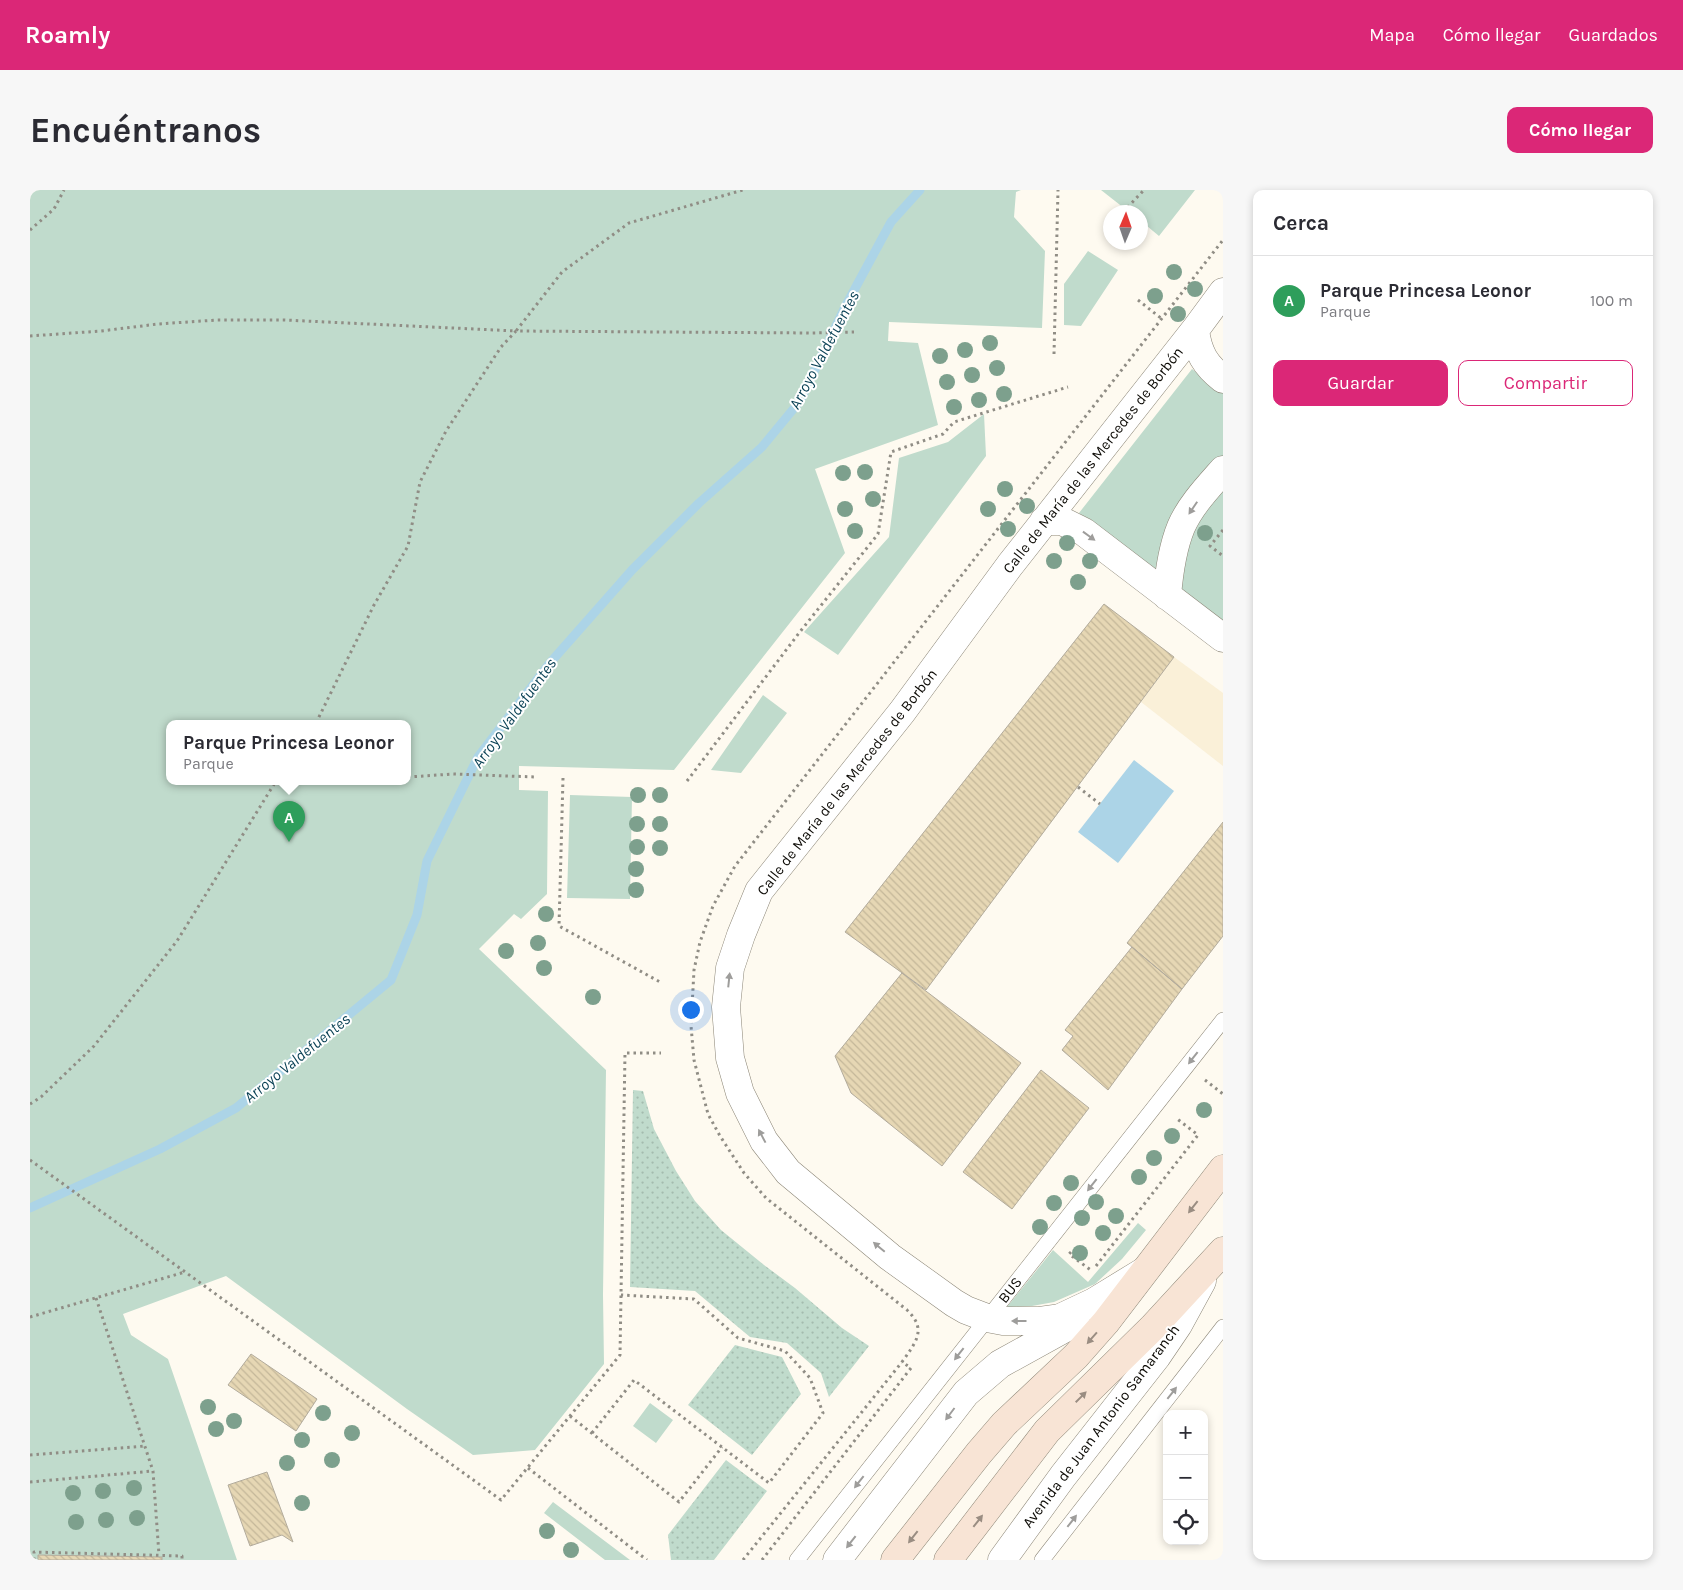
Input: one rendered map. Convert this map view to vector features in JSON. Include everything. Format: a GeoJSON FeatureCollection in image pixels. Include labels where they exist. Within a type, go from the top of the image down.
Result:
{"type":"FeatureCollection","features":[{"type":"Feature","properties":{"kind":"main road"},"geometry":{"type":"LineString","coordinates":[[896,1560],[979,1453],[1004,1424],[1076,1356],[1106,1322],[1223,1169]]}},
{"type":"Feature","properties":{"kind":"main road","name":"Avenida de Juan Antonio Samaranch"},"geometry":{"type":"LineString","coordinates":[[948,1560],[1047,1431],[1147,1333],[1217,1257]]}},
{"type":"Feature","properties":{"kind":"street","name":"Calle de María de las Mercedes de Borbón"},"geometry":{"type":"LineString","coordinates":[[1143,1272],[1094,1302],[1060,1318],[1038,1321],[1002,1321],[987,1318],[954,1303],[890,1257],[788,1172],[764,1141],[740,1092],[730,1058],[726,1007],[730,968],[741,935],[760,891],[902,712],[1010,565],[1223,292]]}},
{"type":"Feature","properties":{"kind":"street"},"geometry":{"type":"LineString","coordinates":[[1195,330],[1196,342],[1201,355],[1210,369],[1223,379]]}},
{"type":"Feature","properties":{"kind":"street"},"geometry":{"type":"LineString","coordinates":[[1167,596],[1169,569],[1182,525],[1194,505],[1223,470]]}},
{"type":"Feature","properties":{"kind":"street"},"geometry":{"type":"LineString","coordinates":[[1044,521],[1062,521],[1084,532],[1223,638]]}},
{"type":"Feature","properties":{"kind":"street","name":"Avenida de Juan Antonio Samaranch"},"geometry":{"type":"LineString","coordinates":[[1002,1560],[1063,1476],[1157,1356],[1217,1257]]}},
{"type":"Feature","properties":{"kind":"street"},"geometry":{"type":"LineString","coordinates":[[837,1560],[966,1393],[1000,1364],[1081,1319],[1143,1272]]}},
{"type":"Feature","properties":{"kind":"lane","name":"BUS"},"geometry":{"type":"LineString","coordinates":[[797,1560],[1223,1020]]}},
{"type":"Feature","properties":{"kind":"lane"},"geometry":{"type":"LineString","coordinates":[[1042,1560],[1223,1327]]}},
{"type":"Feature","properties":{"kind":"path"},"geometry":{"type":"LineString","coordinates":[[30,230],[54,209],[64,190]]}},
{"type":"Feature","properties":{"kind":"path"},"geometry":{"type":"LineString","coordinates":[[317,720],[374,605],[408,546],[420,482],[446,431],[501,347],[516,331],[562,272],[629,223],[743,190]]}},
{"type":"Feature","properties":{"kind":"path"},"geometry":{"type":"LineString","coordinates":[[1054,354],[1058,190]]}},
{"type":"Feature","properties":{"kind":"path"},"geometry":{"type":"LineString","coordinates":[[1130,205],[1144,190]]}},
{"type":"Feature","properties":{"kind":"path"},"geometry":{"type":"LineString","coordinates":[[735,866],[1223,240]]}},
{"type":"Feature","properties":{"kind":"path"},"geometry":{"type":"LineString","coordinates":[[1138,300],[1162,320]]}},
{"type":"Feature","properties":{"kind":"path"},"geometry":{"type":"LineString","coordinates":[[30,336],[218,320],[284,320],[516,331],[854,332]]}},
{"type":"Feature","properties":{"kind":"path"},"geometry":{"type":"LineString","coordinates":[[687,781],[799,633],[878,534],[891,452],[944,434],[954,422],[1068,387]]}},
{"type":"Feature","properties":{"kind":"path"},"geometry":{"type":"LineString","coordinates":[[1223,530],[1210,546],[1223,556]]}},
{"type":"Feature","properties":{"kind":"path"},"geometry":{"type":"LineString","coordinates":[[411,777],[453,774],[536,777]]}},
{"type":"Feature","properties":{"kind":"path"},"geometry":{"type":"LineString","coordinates":[[563,778],[559,926],[660,982]]}},
{"type":"Feature","properties":{"kind":"path"},"geometry":{"type":"LineString","coordinates":[[30,1104],[41,1097],[94,1046],[178,941],[274,785]]}},
{"type":"Feature","properties":{"kind":"path"},"geometry":{"type":"LineString","coordinates":[[1078,787],[1100,804]]}},
{"type":"Feature","properties":{"kind":"path"},"geometry":{"type":"LineString","coordinates":[[30,1160],[501,1500],[620,1355],[625,1052],[661,1053]]}},
{"type":"Feature","properties":{"kind":"path"},"geometry":{"type":"LineString","coordinates":[[1199,1088],[1205,1080],[1223,1094]]}},
{"type":"Feature","properties":{"kind":"path"},"geometry":{"type":"LineString","coordinates":[[1170,1125],[1182,1110]]}},
{"type":"Feature","properties":{"kind":"path"},"geometry":{"type":"LineString","coordinates":[[1075,1246],[1069,1254],[1092,1271],[1198,1135],[1176,1118]]}},
{"type":"Feature","properties":{"kind":"path"},"geometry":{"type":"LineString","coordinates":[[30,1317],[185,1272]]}},
{"type":"Feature","properties":{"kind":"path"},"geometry":{"type":"LineString","coordinates":[[592,1433],[634,1380],[769,1483],[822,1413],[810,1378],[785,1351],[738,1338],[694,1300],[621,1294]]}},
{"type":"Feature","properties":{"kind":"path"},"geometry":{"type":"LineString","coordinates":[[96,1298],[154,1471],[159,1555]]}},
{"type":"Feature","properties":{"kind":"path"},"geometry":{"type":"LineString","coordinates":[[743,1560],[902,1362],[916,1341],[918,1331],[916,1319],[900,1306]]}},
{"type":"Feature","properties":{"kind":"path"},"geometry":{"type":"LineString","coordinates":[[762,1560],[911,1368],[902,1362]]}},
{"type":"Feature","properties":{"kind":"path"},"geometry":{"type":"LineString","coordinates":[[570,1416],[679,1502],[722,1447]]}},
{"type":"Feature","properties":{"kind":"path"},"geometry":{"type":"LineString","coordinates":[[30,1455],[145,1446]]}},
{"type":"Feature","properties":{"kind":"path"},"geometry":{"type":"LineString","coordinates":[[528,1468],[647,1560]]}},
{"type":"Feature","properties":{"kind":"path"},"geometry":{"type":"LineString","coordinates":[[30,1482],[154,1471]]}},
{"type":"Feature","properties":{"kind":"path"},"geometry":{"type":"LineString","coordinates":[[34,1560],[34,1552],[182,1556],[182,1560]]}},
{"type":"Feature","properties":{"kind":"shaded area"},"geometry":{"type":"Polygon","coordinates":[[[1174,657],[1223,693],[1223,766],[1141,702],[1174,657]]]}},
{"type":"Feature","properties":{"kind":"green space"},"geometry":{"type":"Polygon","coordinates":[[[30,190],[1021,190],[1016,192],[1014,217],[1045,251],[1042,328],[889,322],[888,341],[918,343],[938,425],[815,469],[845,553],[674,770],[519,766],[519,790],[548,791],[547,894],[521,919],[514,914],[479,949],[606,1070],[604,1364],[535,1450],[473,1455],[226,1276],[123,1314],[131,1335],[168,1359],[237,1560],[30,1560],[30,190]]]}},
{"type":"Feature","properties":{"kind":"green space"},"geometry":{"type":"Polygon","coordinates":[[[1101,190],[1195,190],[1159,236],[1148,227],[1148,205],[1120,205],[1101,190]]]}},
{"type":"Feature","properties":{"kind":"green space"},"geometry":{"type":"Polygon","coordinates":[[[1088,251],[1118,270],[1081,326],[1064,325],[1064,284],[1088,251]]]}},
{"type":"Feature","properties":{"kind":"green space"},"geometry":{"type":"Polygon","coordinates":[[[1192,369],[1223,393],[1223,625],[1079,513],[1192,369]]]}},
{"type":"Feature","properties":{"kind":"green space"},"geometry":{"type":"Polygon","coordinates":[[[984,414],[986,456],[838,655],[804,632],[889,537],[899,458],[948,442],[984,414]]]}},
{"type":"Feature","properties":{"kind":"green space"},"geometry":{"type":"Polygon","coordinates":[[[763,695],[787,713],[741,773],[711,770],[763,695]]]}},
{"type":"Feature","properties":{"kind":"green space"},"geometry":{"type":"Polygon","coordinates":[[[570,795],[632,797],[630,899],[567,898],[570,795]]]}},
{"type":"Feature","properties":{"kind":"green space"},"geometry":{"type":"Polygon","coordinates":[[[633,1090],[643,1091],[654,1129],[676,1171],[695,1201],[721,1230],[795,1288],[842,1328],[869,1346],[829,1397],[821,1373],[787,1343],[750,1337],[695,1291],[630,1287],[633,1090]]]}},
{"type":"Feature","properties":{"kind":"green space"},"geometry":{"type":"Polygon","coordinates":[[[1138,1223],[1146,1230],[1122,1259],[1095,1284],[1054,1302],[1032,1306],[1007,1307],[1053,1250],[1088,1282],[1138,1223]]]}},
{"type":"Feature","properties":{"kind":"green space"},"geometry":{"type":"Polygon","coordinates":[[[735,1345],[782,1357],[801,1394],[752,1455],[688,1405],[735,1345]]]}},
{"type":"Feature","properties":{"kind":"green space"},"geometry":{"type":"Polygon","coordinates":[[[650,1403],[673,1420],[656,1443],[633,1426],[650,1403]]]}},
{"type":"Feature","properties":{"kind":"green space"},"geometry":{"type":"Polygon","coordinates":[[[726,1460],[767,1491],[714,1560],[671,1560],[668,1535],[726,1460]]]}},
{"type":"Feature","properties":{"kind":"green space"},"geometry":{"type":"Polygon","coordinates":[[[553,1502],[630,1560],[605,1560],[544,1513],[553,1502]]]}},
{"type":"Feature","properties":{"kind":"water"},"geometry":{"type":"Polygon","coordinates":[[[1134,760],[1174,791],[1118,863],[1078,832],[1134,760]]]}},
{"type":"Feature","properties":{"kind":"building"},"geometry":{"type":"Polygon","coordinates":[[[1104,604],[1174,657],[926,990],[845,932],[1104,604]]]}},
{"type":"Feature","properties":{"kind":"building"},"geometry":{"type":"Polygon","coordinates":[[[1223,822],[1223,936],[1182,989],[1127,943],[1223,822]]]}},
{"type":"Feature","properties":{"kind":"building"},"geometry":{"type":"Polygon","coordinates":[[[1132,947],[1182,989],[1108,1090],[1062,1050],[1073,1036],[1065,1030],[1132,947]]]}},
{"type":"Feature","properties":{"kind":"building"},"geometry":{"type":"Polygon","coordinates":[[[902,973],[1021,1063],[942,1166],[851,1093],[835,1056],[902,973]]]}},
{"type":"Feature","properties":{"kind":"building"},"geometry":{"type":"Polygon","coordinates":[[[1041,1070],[1089,1108],[1012,1209],[963,1172],[1041,1070]]]}},
{"type":"Feature","properties":{"kind":"building"},"geometry":{"type":"Polygon","coordinates":[[[251,1354],[317,1399],[296,1431],[228,1385],[251,1354]]]}},
{"type":"Feature","properties":{"kind":"building"},"geometry":{"type":"Polygon","coordinates":[[[267,1472],[293,1542],[282,1535],[250,1546],[228,1485],[267,1472]]]}},
{"type":"Feature","properties":{"kind":"building"},"geometry":{"type":"Polygon","coordinates":[[[38,1555],[162,1557],[162,1560],[38,1560],[38,1555]]]}},
{"type":"Feature","properties":{"kind":"waterway","name":"Arroyo Valdefuentes"},"geometry":{"type":"LineString","coordinates":[[30,1208],[160,1149],[236,1108],[391,980],[417,915],[427,861],[478,757],[549,664],[632,570],[699,503],[762,447],[800,401],[845,307],[891,222],[920,190]]}},
{"type":"Feature","properties":{"kind":"place","name":"Parque Princesa Leonor"},"geometry":{"type":"Point","coordinates":[289,842]}}]}
